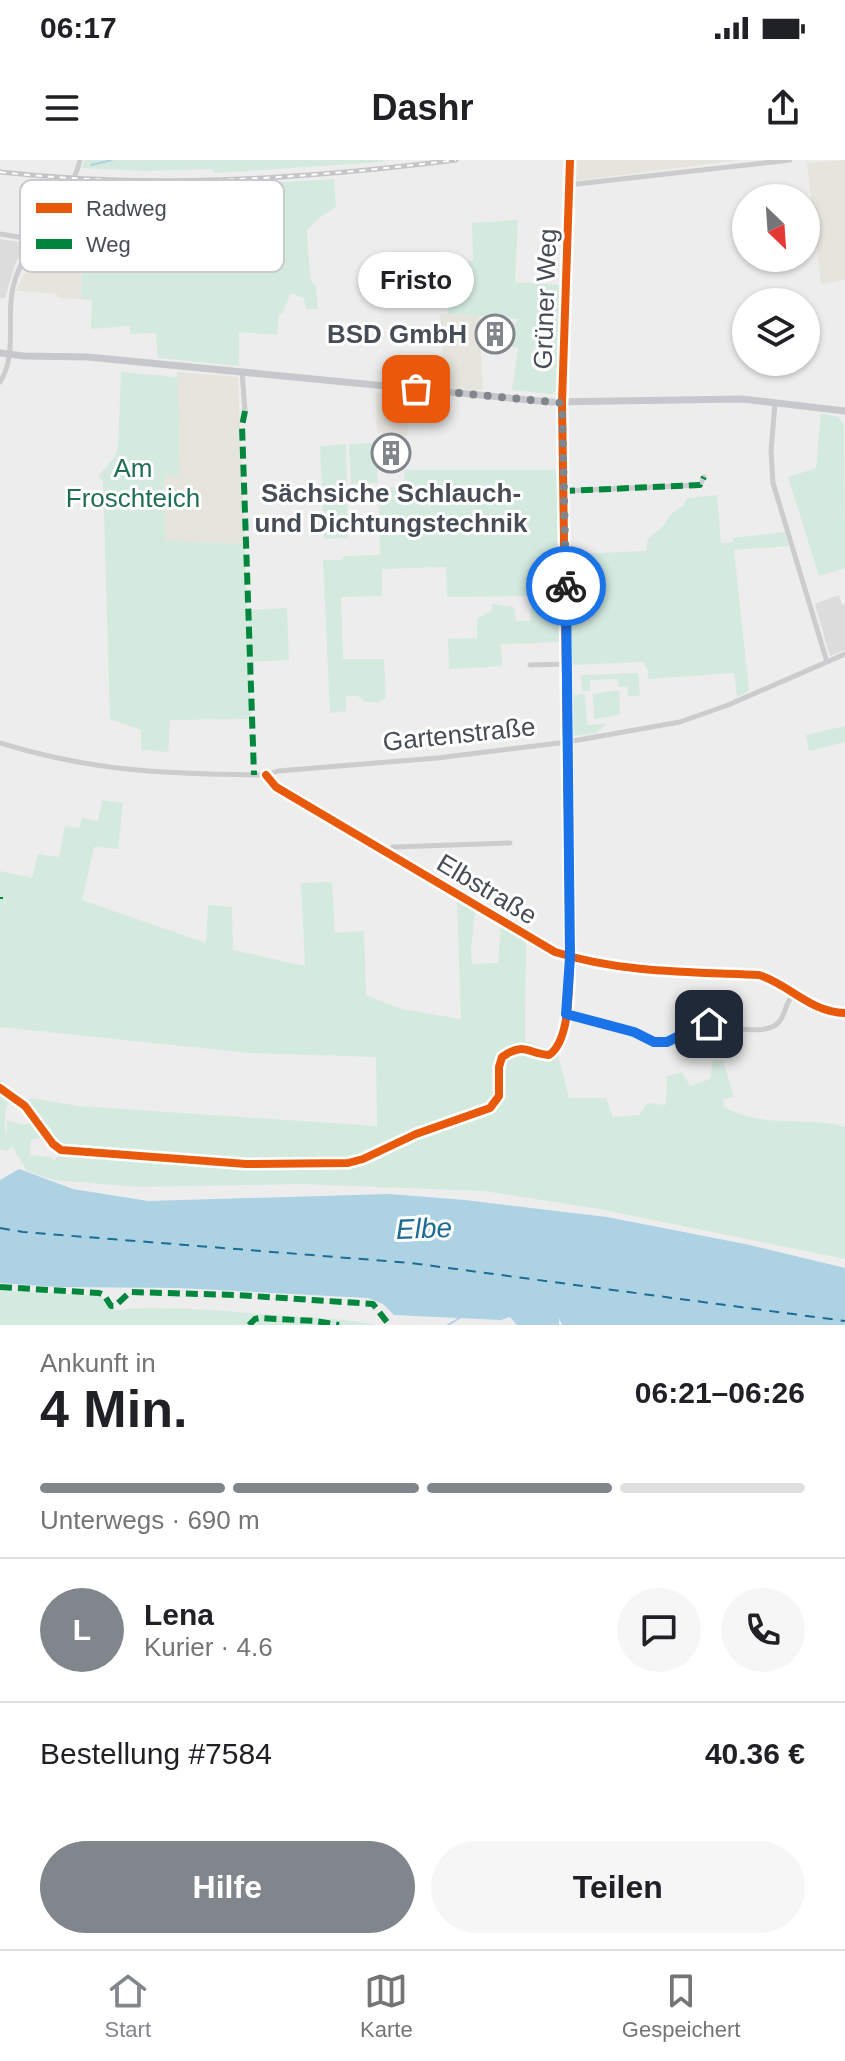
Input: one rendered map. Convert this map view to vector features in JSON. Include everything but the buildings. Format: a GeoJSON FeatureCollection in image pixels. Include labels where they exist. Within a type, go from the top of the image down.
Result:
{"type":"FeatureCollection","features":[{"type":"Feature","properties":{"kind":"main road"},"geometry":{"type":"LineString","coordinates":[[0,353],[88,357],[562,403],[742,399],[845,411]]}},
{"type":"Feature","properties":{"kind":"street"},"geometry":{"type":"LineString","coordinates":[[74,180],[80,160]]}},
{"type":"Feature","properties":{"kind":"street","name":"Grüner Weg"},"geometry":{"type":"LineString","coordinates":[[570,160],[562,403],[570,957],[566,1014],[634,1032],[654,1042],[667,1042],[709,1024],[756,1030],[772,1026],[779,1022],[786,1001],[793,995]]}},
{"type":"Feature","properties":{"kind":"street"},"geometry":{"type":"LineString","coordinates":[[568,185],[790,160]]}},
{"type":"Feature","properties":{"kind":"street"},"geometry":{"type":"LineString","coordinates":[[0,234],[20,237]]}},
{"type":"Feature","properties":{"kind":"street"},"geometry":{"type":"LineString","coordinates":[[0,382],[8,370],[11,354],[11,297],[20,269]]}},
{"type":"Feature","properties":{"kind":"street"},"geometry":{"type":"LineString","coordinates":[[242,372],[245,411]]}},
{"type":"Feature","properties":{"kind":"street"},"geometry":{"type":"LineString","coordinates":[[776,402],[771,473],[827,662]]}},
{"type":"Feature","properties":{"kind":"street"},"geometry":{"type":"LineString","coordinates":[[563,491],[700,485],[704,477]]}},
{"type":"Feature","properties":{"kind":"street","name":"Gartenstraße"},"geometry":{"type":"LineString","coordinates":[[0,743],[82,763],[182,775],[266,775],[279,770],[437,758],[567,742],[680,722],[728,705],[845,654]]}},
{"type":"Feature","properties":{"kind":"street"},"geometry":{"type":"LineString","coordinates":[[530,665],[567,664]]}},
{"type":"Feature","properties":{"kind":"street","name":"Elbstraße"},"geometry":{"type":"LineString","coordinates":[[266,775],[276,787],[555,952],[593,964],[663,972],[759,975],[814,1007],[845,1013]]}},
{"type":"Feature","properties":{"kind":"street"},"geometry":{"type":"LineString","coordinates":[[387,853],[393,847],[510,843]]}},
{"type":"Feature","properties":{"kind":"shaded area"},"geometry":{"type":"Polygon","coordinates":[[[576,160],[740,160],[575,181],[576,160]]]}},
{"type":"Feature","properties":{"kind":"shaded area"},"geometry":{"type":"Polygon","coordinates":[[[845,160],[845,280],[821,284],[820,184],[809,184],[807,163],[845,160]]]}},
{"type":"Feature","properties":{"kind":"shaded area"},"geometry":{"type":"Polygon","coordinates":[[[0,239],[20,242],[20,256],[5,298],[0,298],[0,239]]]}},
{"type":"Feature","properties":{"kind":"shaded area"},"geometry":{"type":"Polygon","coordinates":[[[25,272],[82,272],[81,299],[16,291],[25,272]]]}},
{"type":"Feature","properties":{"kind":"shaded area"},"geometry":{"type":"Polygon","coordinates":[[[440,314],[479,316],[483,390],[445,388],[440,314]]]}},
{"type":"Feature","properties":{"kind":"shaded area"},"geometry":{"type":"Polygon","coordinates":[[[177,372],[238,377],[245,544],[166,541],[164,476],[179,474],[177,372]]]}},
{"type":"Feature","properties":{"kind":"shaded area"},"geometry":{"type":"Polygon","coordinates":[[[376,393],[412,393],[407,436],[377,433],[376,393]]]}},
{"type":"Feature","properties":{"kind":"shaded area"},"geometry":{"type":"Polygon","coordinates":[[[839,595],[842,605],[845,604],[845,650],[830,656],[815,604],[839,595]]]}},
{"type":"Feature","properties":{"kind":"green space"},"geometry":{"type":"Polygon","coordinates":[[[85,160],[384,162],[214,173],[212,169],[146,171],[81,168],[85,160]]]}},
{"type":"Feature","properties":{"kind":"green space"},"geometry":{"type":"Polygon","coordinates":[[[334,179],[336,207],[307,230],[311,280],[316,287],[318,309],[306,309],[304,298],[291,293],[282,314],[279,314],[277,335],[239,332],[239,366],[158,358],[156,333],[130,334],[130,326],[91,329],[92,300],[81,299],[82,272],[284,272],[284,182],[334,179]]]}},
{"type":"Feature","properties":{"kind":"green space"},"geometry":{"type":"Polygon","coordinates":[[[518,220],[515,282],[561,285],[558,389],[552,394],[512,390],[518,348],[510,347],[511,328],[519,319],[448,314],[448,300],[439,300],[437,262],[473,261],[472,223],[518,220]]]}},
{"type":"Feature","properties":{"kind":"green space","name":"Am Froschteich"},"geometry":{"type":"Polygon","coordinates":[[[121,372],[178,377],[179,475],[164,476],[166,541],[245,544],[247,610],[287,608],[289,660],[249,662],[251,719],[170,720],[168,752],[141,750],[141,730],[110,719],[103,481],[98,476],[114,458],[118,448],[121,372]]]}},
{"type":"Feature","properties":{"kind":"green space"},"geometry":{"type":"Polygon","coordinates":[[[821,413],[838,417],[844,425],[845,568],[819,576],[788,477],[816,468],[821,413]]]}},
{"type":"Feature","properties":{"kind":"green space"},"geometry":{"type":"Polygon","coordinates":[[[371,443],[376,449],[378,483],[351,484],[349,444],[371,443]]]}},
{"type":"Feature","properties":{"kind":"green space"},"geometry":{"type":"Polygon","coordinates":[[[346,444],[348,538],[324,539],[320,446],[346,444]]]}},
{"type":"Feature","properties":{"kind":"green space"},"geometry":{"type":"Polygon","coordinates":[[[405,470],[559,470],[563,642],[501,644],[502,666],[449,669],[448,639],[477,638],[477,619],[492,610],[492,604],[514,607],[516,621],[530,621],[531,609],[536,604],[535,596],[447,597],[446,567],[382,569],[382,596],[341,597],[343,659],[384,659],[386,698],[378,702],[365,702],[358,696],[346,696],[346,711],[330,713],[323,560],[380,555],[378,488],[404,487],[405,470]]]}},
{"type":"Feature","properties":{"kind":"green space"},"geometry":{"type":"Polygon","coordinates":[[[717,495],[721,543],[733,542],[733,538],[785,532],[789,546],[734,550],[749,691],[737,697],[734,673],[648,679],[643,662],[571,665],[569,554],[646,551],[648,539],[684,505],[687,498],[717,495]]]}},
{"type":"Feature","properties":{"kind":"green space"},"geometry":{"type":"Polygon","coordinates":[[[638,673],[640,696],[628,696],[627,687],[619,687],[618,679],[590,680],[590,691],[582,691],[581,675],[638,673]]]}},
{"type":"Feature","properties":{"kind":"green space"},"geometry":{"type":"Polygon","coordinates":[[[619,690],[620,715],[594,719],[593,694],[619,690]]]}},
{"type":"Feature","properties":{"kind":"green space"},"geometry":{"type":"Polygon","coordinates":[[[585,694],[587,725],[607,724],[596,733],[573,736],[574,695],[585,694]]]}},
{"type":"Feature","properties":{"kind":"green space"},"geometry":{"type":"Polygon","coordinates":[[[845,726],[845,742],[809,751],[806,735],[845,726]]]}},
{"type":"Feature","properties":{"kind":"green space"},"geometry":{"type":"Polygon","coordinates":[[[102,800],[123,803],[118,849],[94,847],[82,900],[206,943],[208,905],[232,907],[233,950],[305,966],[301,883],[332,882],[335,933],[364,931],[366,995],[402,1009],[461,1019],[457,901],[475,911],[472,964],[498,963],[501,926],[526,941],[525,1041],[557,1051],[569,1098],[606,1098],[613,1117],[639,1115],[647,1103],[666,1105],[667,1076],[682,1072],[690,1086],[710,1079],[713,1060],[723,1061],[734,1097],[723,1099],[724,1107],[755,1118],[845,1127],[845,1259],[599,1209],[484,1191],[302,1184],[140,1187],[53,1180],[27,1171],[7,1138],[7,1120],[25,1125],[36,1122],[35,1113],[25,1103],[30,1098],[79,1106],[377,1126],[376,1057],[249,1053],[0,1027],[0,871],[32,878],[38,854],[59,857],[65,826],[79,828],[82,818],[98,821],[102,800]],[[49,1136],[31,1140],[30,1155],[50,1157],[55,1161],[61,1147],[49,1136]]]}},
{"type":"Feature","properties":{"kind":"green space"},"geometry":{"type":"Polygon","coordinates":[[[0,1079],[12,1090],[5,1119],[6,1133],[12,1147],[6,1151],[0,1149],[0,1079]]]}},
{"type":"Feature","properties":{"kind":"green space"},"geometry":{"type":"Polygon","coordinates":[[[0,1290],[99,1296],[114,1310],[206,1310],[377,1325],[0,1325],[0,1290]]]}},
{"type":"Feature","properties":{"kind":"water","name":"Elbe"},"geometry":{"type":"Polygon","coordinates":[[[19,1169],[73,1189],[148,1201],[389,1194],[607,1217],[745,1244],[845,1268],[845,1325],[562,1325],[559,1318],[559,1325],[517,1325],[510,1317],[501,1320],[394,1315],[383,1304],[368,1298],[0,1283],[0,1180],[19,1169]]]}},
{"type":"Feature","properties":{"kind":"waterway"},"geometry":{"type":"LineString","coordinates":[[91,165],[112,160]]}},
{"type":"Feature","properties":{"kind":"waterway"},"geometry":{"type":"LineString","coordinates":[[448,1325],[461,1317]]}},
{"type":"Feature","properties":{"kind":"ferry route"},"geometry":{"type":"LineString","coordinates":[[0,1228],[411,1263],[845,1321]]}},
{"type":"Feature","properties":{"kind":"railway"},"geometry":{"type":"LineString","coordinates":[[228,180],[456,160]]}},
{"type":"Feature","properties":{"kind":"railway"},"geometry":{"type":"LineString","coordinates":[[0,172],[114,180]]}},
{"type":"Feature","properties":{"kind":"marked path"},"geometry":{"type":"LineString","coordinates":[[245,411],[242,426],[254,775]]}},
{"type":"Feature","properties":{"kind":"marked path"},"geometry":{"type":"LineString","coordinates":[[563,491],[700,485],[704,477]]}},
{"type":"Feature","properties":{"kind":"marked path"},"geometry":{"type":"LineString","coordinates":[[0,1287],[99,1293],[111,1306],[130,1292],[373,1304],[387,1322]]}},
{"type":"Feature","properties":{"kind":"marked path"},"geometry":{"type":"LineString","coordinates":[[249,1325],[260,1318],[339,1325]]}},
{"type":"Feature","properties":{"kind":"cycle path"},"geometry":{"type":"LineString","coordinates":[[0,1088],[25,1106],[61,1150],[246,1164],[348,1163],[416,1134],[490,1108],[499,1096],[502,1057],[521,1049],[549,1055],[556,1048],[565,1024],[570,957],[562,403],[570,160]]}},
{"type":"Feature","properties":{"kind":"cycle path"},"geometry":{"type":"LineString","coordinates":[[266,775],[276,787],[555,952],[630,968],[759,975],[821,1008],[845,1013]]}},
{"type":"Feature","properties":{"kind":"way so far"},"geometry":{"type":"LineString","coordinates":[[416,389],[562,403],[566,586]]}},
{"type":"Feature","properties":{"kind":"place","name":"BSD GmbH"},"geometry":{"type":"Point","coordinates":[495,334]}},
{"type":"Feature","properties":{"kind":"place","name":"Fristo"},"geometry":{"type":"Point","coordinates":[416,389]}},
{"type":"Feature","properties":{"kind":"place","name":"Sächsiche Schlauch- und Dichtungstechnik"},"geometry":{"type":"Point","coordinates":[391,453]}},
{"type":"Feature","properties":{"kind":"route"},"geometry":{"type":"LineString","coordinates":[[566,586],[570,957],[566,1014],[634,1032],[654,1042],[667,1042],[709,1024]]}}]}
